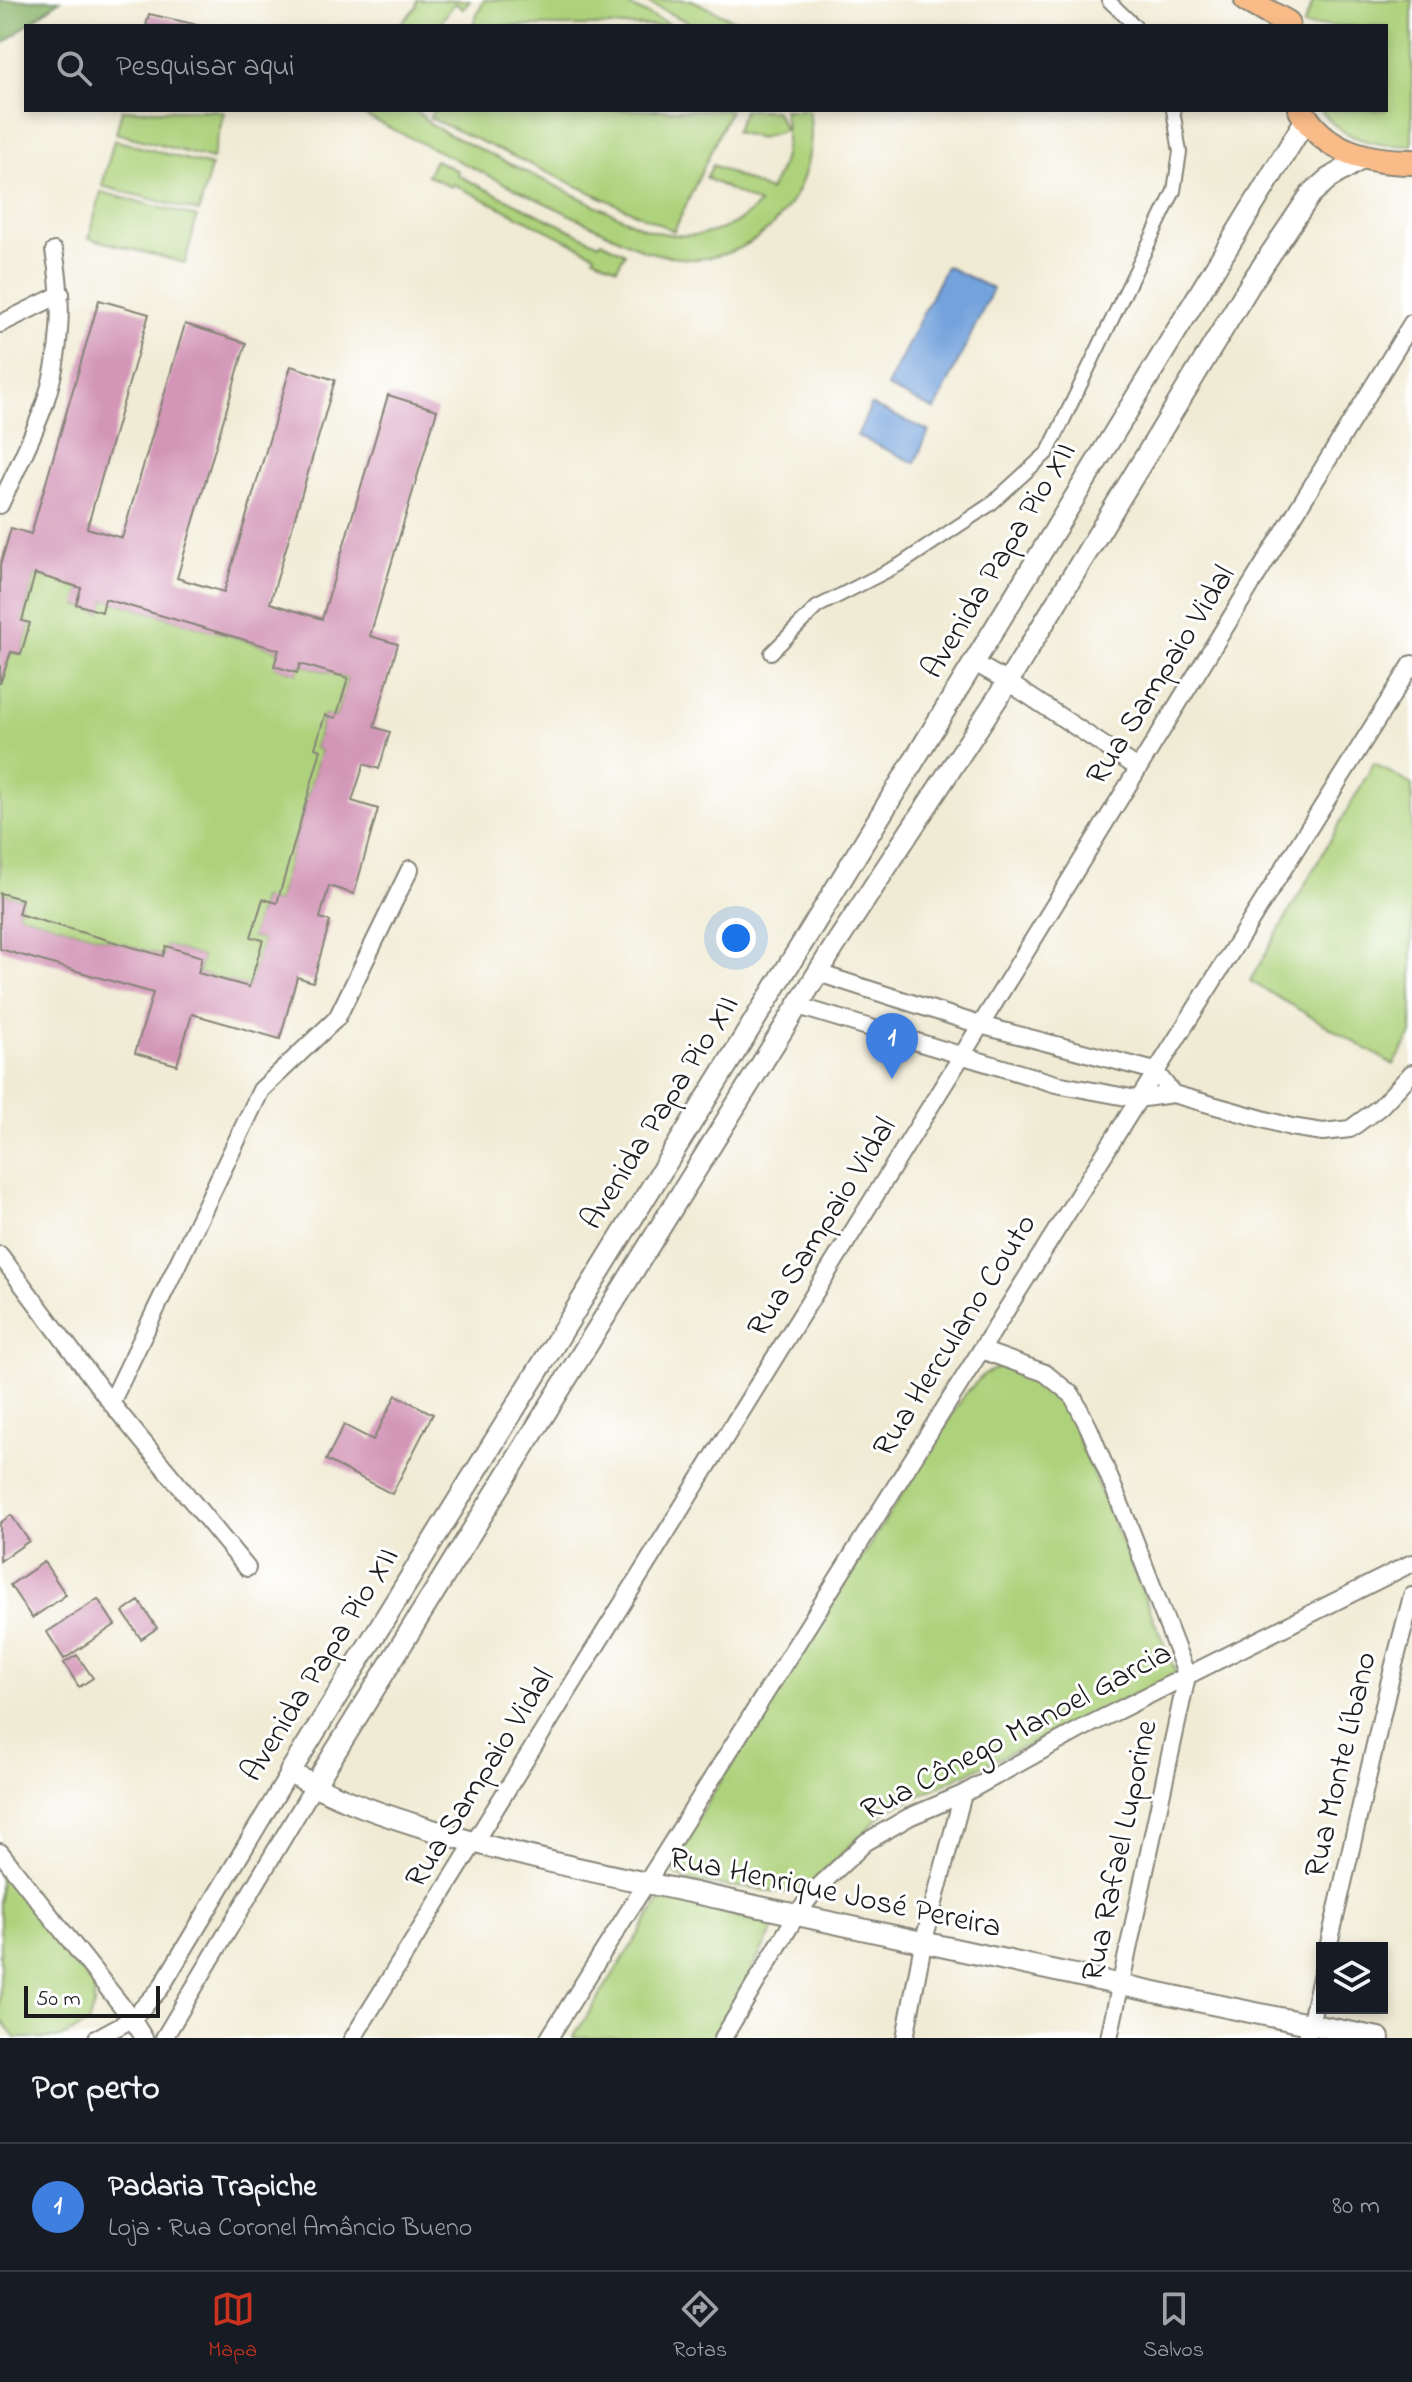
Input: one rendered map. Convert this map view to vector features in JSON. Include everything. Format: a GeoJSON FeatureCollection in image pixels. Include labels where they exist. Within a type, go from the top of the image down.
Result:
{"type":"FeatureCollection","features":[{"type":"Feature","properties":{"kind":"main road"},"geometry":{"type":"LineString","coordinates":[[1247,0],[1289,16]]}},
{"type":"Feature","properties":{"kind":"main road"},"geometry":{"type":"LineString","coordinates":[[1303,114],[1331,143],[1363,158],[1412,162]]}},
{"type":"Feature","properties":{"kind":"street"},"geometry":{"type":"LineString","coordinates":[[1108,0],[1133,24]]}},
{"type":"Feature","properties":{"kind":"street"},"geometry":{"type":"LineString","coordinates":[[771,653],[817,607],[901,564],[991,504],[1048,452],[1174,191],[1180,152],[1173,112]]}},
{"type":"Feature","properties":{"kind":"street","name":"Avenida Papa Pio XII"},"geometry":{"type":"LineString","coordinates":[[97,2038],[132,2019],[160,1989],[290,1772],[808,934],[1303,114]]}},
{"type":"Feature","properties":{"kind":"street","name":"Avenida Papa Pio XII"},"geometry":{"type":"LineString","coordinates":[[164,2038],[314,1786],[818,973],[1008,682],[1277,244],[1311,194],[1328,179],[1363,158]]}},
{"type":"Feature","properties":{"kind":"street"},"geometry":{"type":"LineString","coordinates":[[0,505],[45,403],[58,348],[61,294],[54,251]]}},
{"type":"Feature","properties":{"kind":"street"},"geometry":{"type":"LineString","coordinates":[[0,324],[61,294]]}},
{"type":"Feature","properties":{"kind":"street","name":"Rua Sampaio Vidal"},"geometry":{"type":"LineString","coordinates":[[353,2038],[1412,323]]}},
{"type":"Feature","properties":{"kind":"street"},"geometry":{"type":"LineString","coordinates":[[973,662],[1138,768]]}},
{"type":"Feature","properties":{"kind":"street","name":"Rua Herculano Couto"},"geometry":{"type":"LineString","coordinates":[[549,2038],[1412,664]]}},
{"type":"Feature","properties":{"kind":"street"},"geometry":{"type":"LineString","coordinates":[[111,1403],[261,1090],[337,1018],[410,869]]}},
{"type":"Feature","properties":{"kind":"street"},"geometry":{"type":"LineString","coordinates":[[818,973],[980,1025],[1155,1071],[1173,1094]]}},
{"type":"Feature","properties":{"kind":"street"},"geometry":{"type":"LineString","coordinates":[[798,1006],[1056,1084],[1137,1099],[1173,1094],[1291,1127],[1323,1132],[1350,1129],[1380,1107],[1412,1073]]}},
{"type":"Feature","properties":{"kind":"street"},"geometry":{"type":"LineString","coordinates":[[0,1255],[111,1403],[247,1568]]}},
{"type":"Feature","properties":{"kind":"street"},"geometry":{"type":"LineString","coordinates":[[588,1288],[613,1304]]}},
{"type":"Feature","properties":{"kind":"street"},"geometry":{"type":"LineString","coordinates":[[981,1350],[1045,1373],[1072,1395],[1134,1537],[1187,1676]]}},
{"type":"Feature","properties":{"kind":"street"},"geometry":{"type":"LineString","coordinates":[[429,1547],[453,1562]]}},
{"type":"Feature","properties":{"kind":"street","name":"Rua Cônego Manoel Garcia"},"geometry":{"type":"LineString","coordinates":[[723,2038],[796,1916],[816,1889],[866,1842],[909,1817],[963,1794],[1033,1754],[1412,1563]]}},
{"type":"Feature","properties":{"kind":"street","name":"Rua Monte Líbano"},"geometry":{"type":"LineString","coordinates":[[1329,1942],[1412,1596]]}},
{"type":"Feature","properties":{"kind":"street","name":"Rua Rafael Luporine"},"geometry":{"type":"LineString","coordinates":[[1109,2038],[1187,1676]]}},
{"type":"Feature","properties":{"kind":"street","name":"Rua Henrique José Pereira"},"geometry":{"type":"LineString","coordinates":[[290,1772],[314,1786],[376,1812],[474,1843],[648,1884],[1121,1986],[1309,2031],[1379,2038]]}},
{"type":"Feature","properties":{"kind":"street"},"geometry":{"type":"LineString","coordinates":[[905,2038],[923,1944],[963,1794]]}},
{"type":"Feature","properties":{"kind":"street"},"geometry":{"type":"LineString","coordinates":[[0,1852],[144,2038]]}},
{"type":"Feature","properties":{"kind":"street"},"geometry":{"type":"LineString","coordinates":[[1309,2031],[1316,2000]]}},
{"type":"Feature","properties":{"kind":"green space"},"geometry":{"type":"Polygon","coordinates":[[[0,0],[60,0],[29,24],[24,24],[24,28],[0,46],[0,0]]]}},
{"type":"Feature","properties":{"kind":"green space"},"geometry":{"type":"Polygon","coordinates":[[[417,0],[470,0],[463,9],[455,3],[442,24],[401,24],[416,7],[417,0]]]}},
{"type":"Feature","properties":{"kind":"green space"},"geometry":{"type":"Polygon","coordinates":[[[484,0],[617,0],[669,24],[473,24],[484,0]]]}},
{"type":"Feature","properties":{"kind":"green space"},"geometry":{"type":"Polygon","coordinates":[[[642,0],[692,0],[742,24],[692,24],[642,0]]]}},
{"type":"Feature","properties":{"kind":"green space"},"geometry":{"type":"Polygon","coordinates":[[[1314,0],[1412,0],[1412,145],[1387,145],[1361,140],[1339,128],[1323,112],[1388,112],[1388,24],[1304,24],[1314,0]]]}},
{"type":"Feature","properties":{"kind":"green space"},"geometry":{"type":"Polygon","coordinates":[[[121,112],[224,113],[212,159],[116,133],[121,112]]]}},
{"type":"Feature","properties":{"kind":"green space"},"geometry":{"type":"Polygon","coordinates":[[[364,112],[417,112],[448,134],[643,228],[674,235],[705,234],[719,230],[734,224],[759,204],[706,178],[713,165],[769,191],[785,152],[783,112],[809,112],[811,137],[799,187],[787,209],[770,228],[750,243],[726,254],[685,259],[645,251],[363,115],[364,112]]]}},
{"type":"Feature","properties":{"kind":"green space"},"geometry":{"type":"Polygon","coordinates":[[[432,112],[729,112],[674,231],[430,118],[432,112]]]}},
{"type":"Feature","properties":{"kind":"green space"},"geometry":{"type":"Polygon","coordinates":[[[743,112],[776,112],[785,130],[760,138],[735,132],[743,112]]]}},
{"type":"Feature","properties":{"kind":"green space"},"geometry":{"type":"Polygon","coordinates":[[[114,140],[211,166],[199,212],[102,186],[114,140]]]}},
{"type":"Feature","properties":{"kind":"green space"},"geometry":{"type":"Polygon","coordinates":[[[435,160],[458,171],[457,175],[599,244],[601,241],[625,253],[617,268],[594,257],[595,254],[453,184],[451,187],[427,175],[435,160]]]}},
{"type":"Feature","properties":{"kind":"green space"},"geometry":{"type":"Polygon","coordinates":[[[101,192],[197,217],[185,263],[89,238],[101,192]]]}},
{"type":"Feature","properties":{"kind":"green space"},"geometry":{"type":"Polygon","coordinates":[[[35,574],[81,588],[77,605],[101,612],[105,599],[279,650],[275,666],[297,673],[300,664],[348,678],[336,718],[324,715],[315,748],[321,750],[277,903],[262,899],[252,937],[263,940],[249,987],[198,973],[202,957],[166,946],[163,956],[18,914],[22,899],[0,893],[0,686],[11,652],[21,654],[30,623],[22,621],[35,574]]]}},
{"type":"Feature","properties":{"kind":"green space"},"geometry":{"type":"Polygon","coordinates":[[[1374,763],[1412,785],[1412,1034],[1394,1065],[1250,981],[1374,763]]]}},
{"type":"Feature","properties":{"kind":"green space"},"geometry":{"type":"Polygon","coordinates":[[[1002,1366],[1056,1385],[1177,1675],[886,1811],[811,1884],[794,1893],[689,1882],[675,1874],[673,1857],[965,1394],[984,1374],[1002,1366]]]}},
{"type":"Feature","properties":{"kind":"green space"},"geometry":{"type":"Polygon","coordinates":[[[0,1866],[94,1987],[94,2005],[88,2024],[60,2038],[15,2038],[0,2018],[0,1866]]]}},
{"type":"Feature","properties":{"kind":"green space"},"geometry":{"type":"Polygon","coordinates":[[[662,1897],[775,1926],[715,2038],[573,2038],[662,1897]]]}},
{"type":"Feature","properties":{"kind":"water"},"geometry":{"type":"Polygon","coordinates":[[[946,266],[993,289],[935,410],[887,387],[946,266]]]}},
{"type":"Feature","properties":{"kind":"water"},"geometry":{"type":"Polygon","coordinates":[[[871,405],[929,431],[915,463],[857,436],[871,405]]]}},
{"type":"Feature","properties":{"kind":"building"},"geometry":{"type":"Polygon","coordinates":[[[149,14],[194,24],[146,24],[149,14]]]}},
{"type":"Feature","properties":{"kind":"building"},"geometry":{"type":"Polygon","coordinates":[[[99,300],[149,314],[87,528],[122,538],[185,324],[246,343],[177,578],[224,592],[291,366],[335,380],[270,603],[322,619],[388,395],[437,410],[370,636],[398,644],[374,727],[390,732],[379,769],[364,764],[352,801],[378,809],[354,894],[329,886],[320,918],[330,921],[313,982],[297,977],[280,1039],[192,1014],[177,1065],[135,1053],[153,993],[0,949],[0,893],[22,899],[18,914],[163,956],[166,946],[202,957],[198,973],[249,987],[263,940],[251,937],[263,899],[277,903],[321,750],[315,748],[325,715],[336,718],[348,678],[300,664],[297,673],[274,666],[279,650],[105,599],[102,612],[76,604],[81,588],[35,574],[22,621],[30,623],[21,654],[11,652],[0,684],[0,566],[11,528],[31,534],[99,300]]]}},
{"type":"Feature","properties":{"kind":"building"},"geometry":{"type":"Polygon","coordinates":[[[396,1395],[433,1414],[392,1494],[326,1460],[344,1425],[373,1440],[396,1395]]]}},
{"type":"Feature","properties":{"kind":"building"},"geometry":{"type":"Polygon","coordinates":[[[11,1515],[29,1541],[0,1561],[0,1523],[11,1515]]]}},
{"type":"Feature","properties":{"kind":"building"},"geometry":{"type":"Polygon","coordinates":[[[44,1562],[66,1595],[32,1618],[10,1585],[44,1562]]]}},
{"type":"Feature","properties":{"kind":"building"},"geometry":{"type":"Polygon","coordinates":[[[98,1599],[115,1625],[64,1659],[47,1632],[98,1599]]]}},
{"type":"Feature","properties":{"kind":"building"},"geometry":{"type":"Polygon","coordinates":[[[139,1601],[157,1628],[141,1639],[123,1612],[139,1601]]]}},
{"type":"Feature","properties":{"kind":"building"},"geometry":{"type":"Polygon","coordinates":[[[77,1655],[93,1678],[79,1687],[64,1663],[77,1655]]]}},
{"type":"Feature","properties":{"kind":"place","name":"Padaria Trapiche"},"geometry":{"type":"Point","coordinates":[892,1079]}}]}
